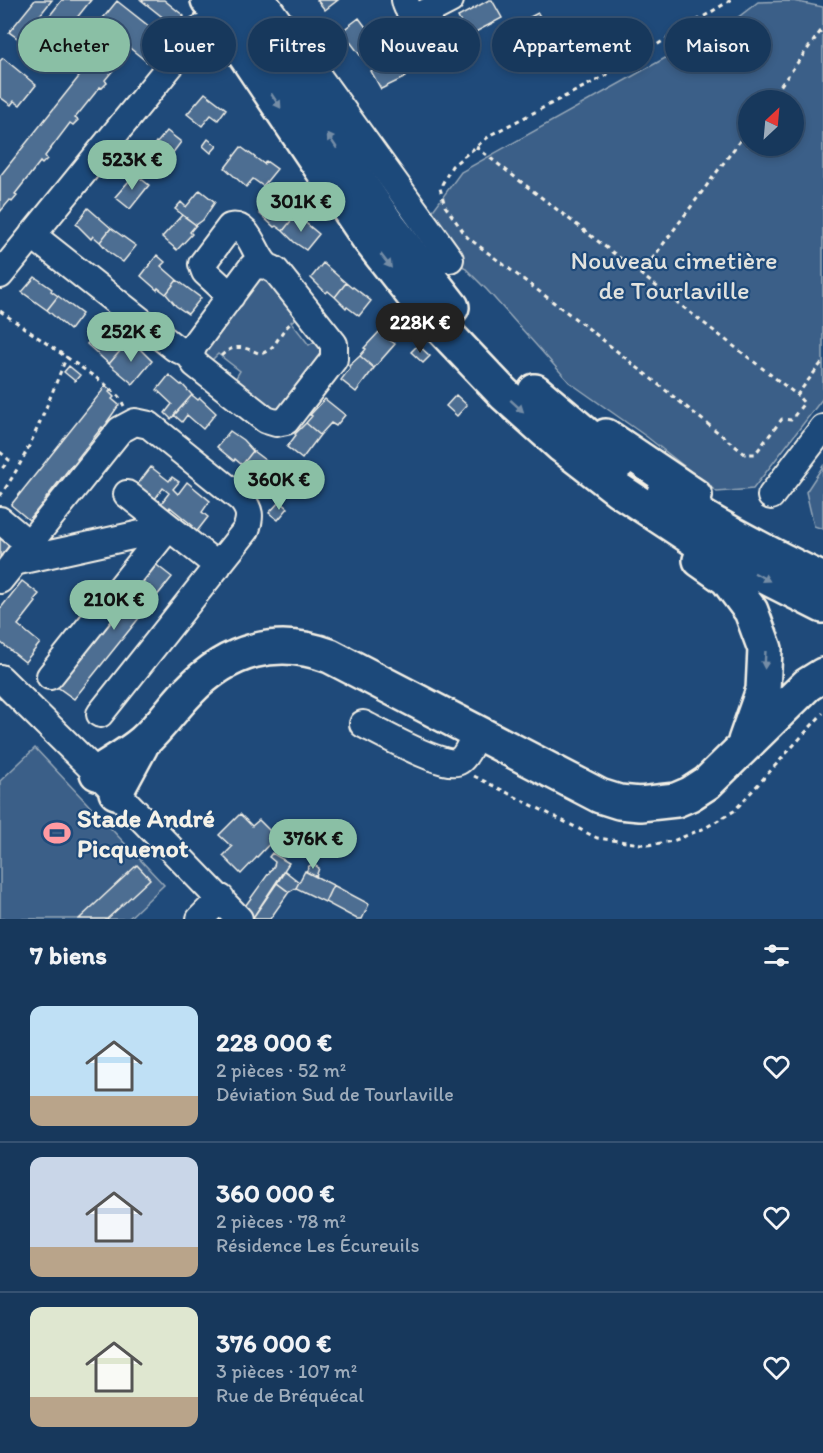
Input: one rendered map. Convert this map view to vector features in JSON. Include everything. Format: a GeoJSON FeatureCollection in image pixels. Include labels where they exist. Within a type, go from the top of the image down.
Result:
{"type":"FeatureCollection","features":[{"type":"Feature","properties":{"kind":"highway"},"geometry":{"type":"LineString","coordinates":[[235,0],[389,226],[444,298],[516,374],[556,411],[643,480],[695,513],[761,550],[823,580]]}},
{"type":"Feature","properties":{"kind":"highway"},"geometry":{"type":"LineString","coordinates":[[204,14],[368,238],[428,314],[504,394],[562,446],[619,490],[686,550],[727,579],[751,611],[765,650],[763,690],[744,746]]}},
{"type":"Feature","properties":{"kind":"highway"},"geometry":{"type":"LineString","coordinates":[[556,411],[605,435],[694,495],[753,527],[823,560]]}},
{"type":"Feature","properties":{"kind":"highway"},"geometry":{"type":"LineString","coordinates":[[619,490],[704,546],[823,606]]}},
{"type":"Feature","properties":{"kind":"highway"},"geometry":{"type":"LineString","coordinates":[[107,782],[204,677],[219,666],[254,650],[292,646],[313,649],[600,796],[619,802],[640,804],[657,804],[676,800],[707,783],[807,685],[823,675]]}},
{"type":"Feature","properties":{"kind":"street"},"geometry":{"type":"LineString","coordinates":[[263,0],[450,259]]}},
{"type":"Feature","properties":{"kind":"street"},"geometry":{"type":"LineString","coordinates":[[405,0],[406,8],[411,13],[421,15],[450,0]]}},
{"type":"Feature","properties":{"kind":"street"},"geometry":{"type":"LineString","coordinates":[[0,275],[204,14]]}},
{"type":"Feature","properties":{"kind":"street"},"geometry":{"type":"LineString","coordinates":[[231,296],[205,272],[202,264],[230,227],[235,225],[242,228],[267,266]]}},
{"type":"Feature","properties":{"kind":"street"},"geometry":{"type":"LineString","coordinates":[[32,235],[175,348],[190,355],[195,364],[266,420],[276,423],[286,421],[334,359],[335,349],[331,339],[276,271],[259,265],[252,267],[194,345],[190,355]]}},
{"type":"Feature","properties":{"kind":"street"},"geometry":{"type":"LineString","coordinates":[[14,562],[120,430],[135,423],[149,424],[247,506],[250,513],[246,530],[100,714]]}},
{"type":"Feature","properties":{"kind":"street"},"geometry":{"type":"LineString","coordinates":[[771,496],[823,428]]}},
{"type":"Feature","properties":{"kind":"street"},"geometry":{"type":"LineString","coordinates":[[127,494],[218,566]]}},
{"type":"Feature","properties":{"kind":"street"},"geometry":{"type":"LineString","coordinates":[[0,520],[14,562]]}},
{"type":"Feature","properties":{"kind":"street"},"geometry":{"type":"LineString","coordinates":[[14,562],[168,528]]}},
{"type":"Feature","properties":{"kind":"street"},"geometry":{"type":"LineString","coordinates":[[50,676],[168,528]]}},
{"type":"Feature","properties":{"kind":"street"},"geometry":{"type":"LineString","coordinates":[[0,678],[107,782],[239,919]]}},
{"type":"Feature","properties":{"kind":"street"},"geometry":{"type":"LineString","coordinates":[[363,724],[450,764],[462,760],[476,732]]}},
{"type":"Feature","properties":{"kind":"street"},"geometry":{"type":"LineString","coordinates":[[200,919],[220,898]]}},
{"type":"Feature","properties":{"kind":"path"},"geometry":{"type":"LineString","coordinates":[[476,147],[798,395],[804,403],[791,420],[782,419],[755,454],[745,454],[593,332],[467,237],[445,206],[440,188],[452,166],[492,134],[605,76],[731,0]]}},
{"type":"Feature","properties":{"kind":"path"},"geometry":{"type":"LineString","coordinates":[[777,90],[823,28]]}},
{"type":"Feature","properties":{"kind":"path"},"geometry":{"type":"LineString","coordinates":[[641,274],[738,143]]}},
{"type":"Feature","properties":{"kind":"path"},"geometry":{"type":"LineString","coordinates":[[0,311],[105,384],[119,397],[135,423]]}},
{"type":"Feature","properties":{"kind":"path"},"geometry":{"type":"LineString","coordinates":[[221,356],[232,347],[240,346],[261,354],[270,351],[278,342],[282,332],[292,323]]}},
{"type":"Feature","properties":{"kind":"path"},"geometry":{"type":"LineString","coordinates":[[0,496],[17,472],[30,445],[67,356]]}},
{"type":"Feature","properties":{"kind":"path"},"geometry":{"type":"LineString","coordinates":[[798,395],[823,361]]}},
{"type":"Feature","properties":{"kind":"path"},"geometry":{"type":"LineString","coordinates":[[0,452],[9,460],[0,471]]}},
{"type":"Feature","properties":{"kind":"green space","name":"Nouveau cimetière de Tourlaville"},"geometry":{"type":"Polygon","coordinates":[[[793,1],[823,7],[823,398],[753,489],[717,492],[647,437],[569,382],[487,290],[445,248],[431,213],[461,172],[640,72],[653,72],[653,65],[665,58],[665,72],[771,72],[771,18],[737,18],[758,2],[793,1]]]}},
{"type":"Feature","properties":{"kind":"green space"},"geometry":{"type":"Polygon","coordinates":[[[265,275],[299,316],[291,322],[309,345],[317,340],[326,351],[280,410],[271,411],[234,381],[240,371],[218,354],[210,362],[201,356],[251,279],[265,275]]]}},
{"type":"Feature","properties":{"kind":"green space"},"geometry":{"type":"Polygon","coordinates":[[[823,466],[823,529],[814,526],[806,492],[823,466]]]}},
{"type":"Feature","properties":{"kind":"green space","name":"Stade André Picquenot"},"geometry":{"type":"Polygon","coordinates":[[[35,748],[164,885],[128,919],[0,919],[0,781],[35,748]]]}},
{"type":"Feature","properties":{"kind":"building"},"geometry":{"type":"Polygon","coordinates":[[[35,0],[52,0],[38,18],[20,18],[35,0]]]}},
{"type":"Feature","properties":{"kind":"building"},"geometry":{"type":"Polygon","coordinates":[[[62,0],[91,0],[77,18],[48,18],[62,0]]]}},
{"type":"Feature","properties":{"kind":"building"},"geometry":{"type":"Polygon","coordinates":[[[141,0],[164,0],[184,16],[182,18],[164,18],[141,0]]]}},
{"type":"Feature","properties":{"kind":"building"},"geometry":{"type":"Polygon","coordinates":[[[317,0],[338,0],[325,10],[317,0]]]}},
{"type":"Feature","properties":{"kind":"building"},"geometry":{"type":"Polygon","coordinates":[[[492,0],[502,18],[492,18],[492,23],[480,30],[480,18],[458,17],[492,0]]]}},
{"type":"Feature","properties":{"kind":"building"},"geometry":{"type":"Polygon","coordinates":[[[117,1],[142,21],[142,58],[130,48],[130,18],[103,18],[117,1]]]}},
{"type":"Feature","properties":{"kind":"building"},"geometry":{"type":"Polygon","coordinates":[[[538,13],[541,18],[528,18],[538,13]]]}},
{"type":"Feature","properties":{"kind":"building"},"geometry":{"type":"Polygon","coordinates":[[[359,18],[359,54],[347,38],[347,27],[359,18]]]}},
{"type":"Feature","properties":{"kind":"building"},"geometry":{"type":"Polygon","coordinates":[[[18,21],[18,39],[9,32],[18,21]]]}},
{"type":"Feature","properties":{"kind":"building"},"geometry":{"type":"Polygon","coordinates":[[[3,58],[36,85],[20,105],[14,101],[11,105],[0,97],[0,61],[3,58]]]}},
{"type":"Feature","properties":{"kind":"building"},"geometry":{"type":"Polygon","coordinates":[[[83,72],[112,72],[105,80],[107,83],[102,88],[100,87],[75,118],[78,120],[73,125],[70,123],[45,156],[47,159],[42,164],[40,162],[15,194],[17,196],[12,202],[10,200],[0,212],[0,176],[83,72]]]}},
{"type":"Feature","properties":{"kind":"building"},"geometry":{"type":"Polygon","coordinates":[[[372,72],[403,72],[406,77],[381,89],[372,72]]]}},
{"type":"Feature","properties":{"kind":"building"},"geometry":{"type":"Polygon","coordinates":[[[205,93],[226,109],[218,120],[211,115],[202,126],[187,114],[205,93]]]}},
{"type":"Feature","properties":{"kind":"building"},"geometry":{"type":"Polygon","coordinates":[[[167,131],[181,142],[163,166],[148,154],[167,131]]]}},
{"type":"Feature","properties":{"kind":"building"},"geometry":{"type":"Polygon","coordinates":[[[208,139],[217,146],[211,153],[203,146],[208,139]]]}},
{"type":"Feature","properties":{"kind":"building"},"geometry":{"type":"Polygon","coordinates":[[[241,147],[264,164],[266,161],[277,169],[263,186],[253,179],[246,187],[225,168],[241,147]]]}},
{"type":"Feature","properties":{"kind":"building"},"geometry":{"type":"Polygon","coordinates":[[[135,174],[149,185],[130,209],[115,197],[135,174]]]}},
{"type":"Feature","properties":{"kind":"building"},"geometry":{"type":"Polygon","coordinates":[[[200,190],[215,202],[203,220],[196,225],[175,209],[181,202],[186,207],[200,190]]]}},
{"type":"Feature","properties":{"kind":"building"},"geometry":{"type":"Polygon","coordinates":[[[272,196],[294,217],[283,231],[274,227],[259,213],[272,196]]]}},
{"type":"Feature","properties":{"kind":"building"},"geometry":{"type":"Polygon","coordinates":[[[88,208],[111,228],[100,242],[93,236],[91,239],[76,224],[88,208]]]}},
{"type":"Feature","properties":{"kind":"building"},"geometry":{"type":"Polygon","coordinates":[[[182,215],[196,225],[190,232],[192,234],[177,250],[162,237],[182,215]]]}},
{"type":"Feature","properties":{"kind":"building"},"geometry":{"type":"Polygon","coordinates":[[[294,217],[301,222],[302,220],[319,234],[306,250],[283,231],[294,217]]]}},
{"type":"Feature","properties":{"kind":"building"},"geometry":{"type":"Polygon","coordinates":[[[111,228],[136,246],[123,262],[100,242],[111,228]]]}},
{"type":"Feature","properties":{"kind":"building"},"geometry":{"type":"Polygon","coordinates":[[[157,255],[165,262],[161,266],[177,280],[166,294],[158,288],[157,290],[141,276],[157,255]]]}},
{"type":"Feature","properties":{"kind":"building"},"geometry":{"type":"Polygon","coordinates":[[[323,263],[346,283],[335,297],[328,291],[326,293],[311,278],[323,263]]]}},
{"type":"Feature","properties":{"kind":"building"},"geometry":{"type":"Polygon","coordinates":[[[35,277],[58,296],[47,310],[22,292],[35,277]]]}},
{"type":"Feature","properties":{"kind":"building"},"geometry":{"type":"Polygon","coordinates":[[[177,280],[201,298],[188,314],[176,306],[166,294],[177,280]]]}},
{"type":"Feature","properties":{"kind":"building"},"geometry":{"type":"Polygon","coordinates":[[[346,283],[371,301],[359,316],[335,297],[346,283]]]}},
{"type":"Feature","properties":{"kind":"building"},"geometry":{"type":"Polygon","coordinates":[[[58,296],[82,314],[70,330],[47,310],[58,296]]]}},
{"type":"Feature","properties":{"kind":"building"},"geometry":{"type":"Polygon","coordinates":[[[105,323],[122,335],[121,337],[127,343],[109,364],[87,344],[105,323]]]}},
{"type":"Feature","properties":{"kind":"building"},"geometry":{"type":"Polygon","coordinates":[[[379,332],[395,344],[374,368],[360,356],[366,349],[364,348],[379,332]]]}},
{"type":"Feature","properties":{"kind":"building"},"geometry":{"type":"Polygon","coordinates":[[[127,343],[134,349],[137,346],[152,361],[133,384],[109,364],[127,343]]]}},
{"type":"Feature","properties":{"kind":"building"},"geometry":{"type":"Polygon","coordinates":[[[418,345],[430,356],[423,363],[411,352],[418,345]]]}},
{"type":"Feature","properties":{"kind":"building"},"geometry":{"type":"Polygon","coordinates":[[[360,356],[374,368],[356,392],[341,380],[350,368],[349,366],[360,356]]]}},
{"type":"Feature","properties":{"kind":"building"},"geometry":{"type":"Polygon","coordinates":[[[69,366],[80,375],[75,381],[64,372],[69,366]]]}},
{"type":"Feature","properties":{"kind":"building"},"geometry":{"type":"Polygon","coordinates":[[[169,375],[192,395],[171,419],[165,413],[172,404],[157,390],[169,375]]]}},
{"type":"Feature","properties":{"kind":"building"},"geometry":{"type":"Polygon","coordinates":[[[106,386],[111,390],[109,392],[114,397],[112,399],[119,405],[107,422],[109,424],[105,429],[102,427],[77,459],[80,461],[75,468],[72,465],[46,498],[49,500],[44,506],[42,504],[29,520],[11,505],[106,386]]]}},
{"type":"Feature","properties":{"kind":"building"},"geometry":{"type":"Polygon","coordinates":[[[192,395],[198,400],[200,398],[216,413],[203,429],[187,415],[182,422],[174,415],[192,395]]]}},
{"type":"Feature","properties":{"kind":"building"},"geometry":{"type":"Polygon","coordinates":[[[456,395],[467,405],[457,416],[446,406],[456,395]]]}},
{"type":"Feature","properties":{"kind":"building"},"geometry":{"type":"Polygon","coordinates":[[[325,399],[345,415],[336,426],[331,423],[320,435],[306,423],[312,416],[310,415],[325,399]]]}},
{"type":"Feature","properties":{"kind":"building"},"geometry":{"type":"Polygon","coordinates":[[[306,423],[320,435],[302,459],[287,447],[306,423]]]}},
{"type":"Feature","properties":{"kind":"building"},"geometry":{"type":"Polygon","coordinates":[[[230,431],[253,451],[242,465],[217,447],[230,431]]]}},
{"type":"Feature","properties":{"kind":"building"},"geometry":{"type":"Polygon","coordinates":[[[253,451],[278,470],[265,486],[242,465],[253,451]]]}},
{"type":"Feature","properties":{"kind":"building"},"geometry":{"type":"Polygon","coordinates":[[[151,467],[169,481],[172,477],[179,482],[173,489],[178,494],[187,482],[210,501],[202,512],[208,517],[194,535],[188,529],[192,525],[170,507],[166,512],[159,506],[169,493],[163,488],[155,499],[137,485],[151,467]]]}},
{"type":"Feature","properties":{"kind":"building"},"geometry":{"type":"Polygon","coordinates":[[[280,501],[288,508],[278,520],[269,513],[280,501]]]}},
{"type":"Feature","properties":{"kind":"building"},"geometry":{"type":"Polygon","coordinates":[[[0,534],[11,543],[0,558],[0,534]]]}},
{"type":"Feature","properties":{"kind":"building"},"geometry":{"type":"Polygon","coordinates":[[[154,563],[172,577],[74,699],[56,686],[154,563]]]}},
{"type":"Feature","properties":{"kind":"building"},"geometry":{"type":"Polygon","coordinates":[[[22,581],[39,594],[34,600],[36,602],[18,625],[40,643],[25,662],[0,642],[0,609],[22,581]]]}},
{"type":"Feature","properties":{"kind":"building"},"geometry":{"type":"Polygon","coordinates":[[[240,814],[252,826],[259,820],[276,837],[241,874],[223,856],[232,847],[219,835],[240,814]]]}},
{"type":"Feature","properties":{"kind":"building"},"geometry":{"type":"Polygon","coordinates":[[[272,853],[289,863],[252,919],[243,909],[274,866],[275,862],[269,857],[272,853]]]}},
{"type":"Feature","properties":{"kind":"building"},"geometry":{"type":"Polygon","coordinates":[[[313,864],[319,868],[316,877],[306,872],[313,864]]]}},
{"type":"Feature","properties":{"kind":"building"},"geometry":{"type":"Polygon","coordinates":[[[137,865],[150,879],[107,919],[79,919],[137,865]]]}},
{"type":"Feature","properties":{"kind":"building"},"geometry":{"type":"Polygon","coordinates":[[[285,871],[299,882],[296,888],[289,892],[277,883],[285,871]]]}},
{"type":"Feature","properties":{"kind":"building"},"geometry":{"type":"Polygon","coordinates":[[[305,871],[333,885],[325,902],[296,888],[305,871]]]}},
{"type":"Feature","properties":{"kind":"building"},"geometry":{"type":"Polygon","coordinates":[[[277,883],[289,892],[270,919],[252,919],[277,883]]]}},
{"type":"Feature","properties":{"kind":"building"},"geometry":{"type":"Polygon","coordinates":[[[333,885],[369,904],[362,919],[357,919],[325,902],[333,885]]]}},
{"type":"Feature","properties":{"kind":"place","name":"Stade André Picquenot"},"geometry":{"type":"Point","coordinates":[57,833]}}]}
